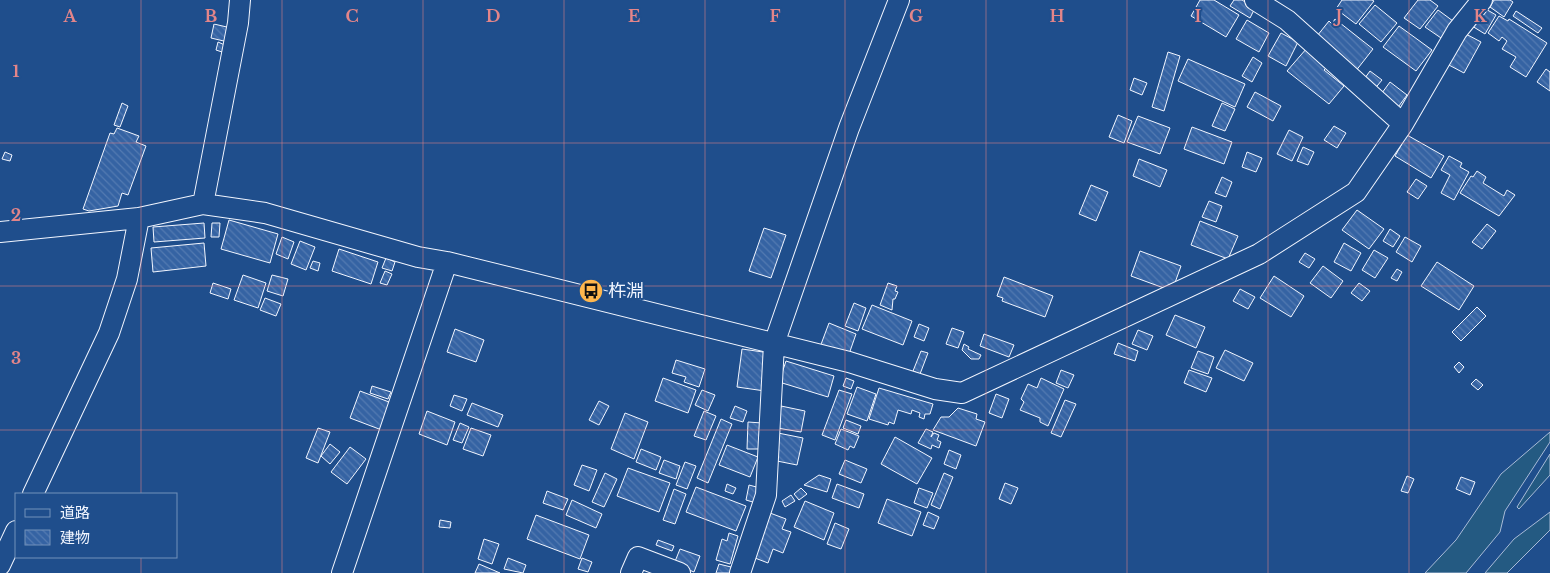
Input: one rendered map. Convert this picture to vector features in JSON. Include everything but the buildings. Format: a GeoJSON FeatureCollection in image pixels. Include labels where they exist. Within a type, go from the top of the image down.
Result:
{"type":"FeatureCollection","features":[{"type":"Feature","properties":{"kind":"street"},"geometry":{"type":"LineString","coordinates":[[203,204],[238,22],[240,0]]}},
{"type":"Feature","properties":{"kind":"street"},"geometry":{"type":"LineString","coordinates":[[740,573],[766,495],[774,344],[849,128],[899,0]]}},
{"type":"Feature","properties":{"kind":"street"},"geometry":{"type":"LineString","coordinates":[[1255,0],[1287,20],[1403,124]]}},
{"type":"Feature","properties":{"kind":"street"},"geometry":{"type":"LineString","coordinates":[[1279,0],[1287,20]]}},
{"type":"Feature","properties":{"kind":"street"},"geometry":{"type":"LineString","coordinates":[[0,232],[139,218],[203,204],[265,213],[418,257],[447,262],[849,362],[935,389],[962,393],[1259,254],[1356,192],[1403,124],[1457,31],[1482,0]]}},
{"type":"Feature","properties":{"kind":"street"},"geometry":{"type":"LineString","coordinates":[[34,493],[109,333],[127,279],[139,218]]}},
{"type":"Feature","properties":{"kind":"street"},"geometry":{"type":"LineString","coordinates":[[342,573],[447,262]]}},
{"type":"Feature","properties":{"kind":"street"},"geometry":{"type":"LineString","coordinates":[[0,566],[15,533]]}},
{"type":"Feature","properties":{"kind":"street"},"geometry":{"type":"LineString","coordinates":[[631,573],[638,556],[680,573]]}},
{"type":"Feature","properties":{"kind":"shaded area"},"geometry":{"type":"Polygon","coordinates":[[[1550,432],[1550,442],[1505,511],[1500,532],[1466,573],[1425,573],[1456,540],[1501,474],[1550,432]]]}},
{"type":"Feature","properties":{"kind":"shaded area"},"geometry":{"type":"Polygon","coordinates":[[[1550,454],[1550,475],[1519,509],[1517,507],[1550,454]]]}},
{"type":"Feature","properties":{"kind":"shaded area"},"geometry":{"type":"Polygon","coordinates":[[[1550,512],[1550,530],[1507,573],[1485,573],[1514,539],[1550,512]]]}},
{"type":"Feature","properties":{"kind":"place","name":"杵淵"},"geometry":{"type":"Point","coordinates":[591,291]}}]}
